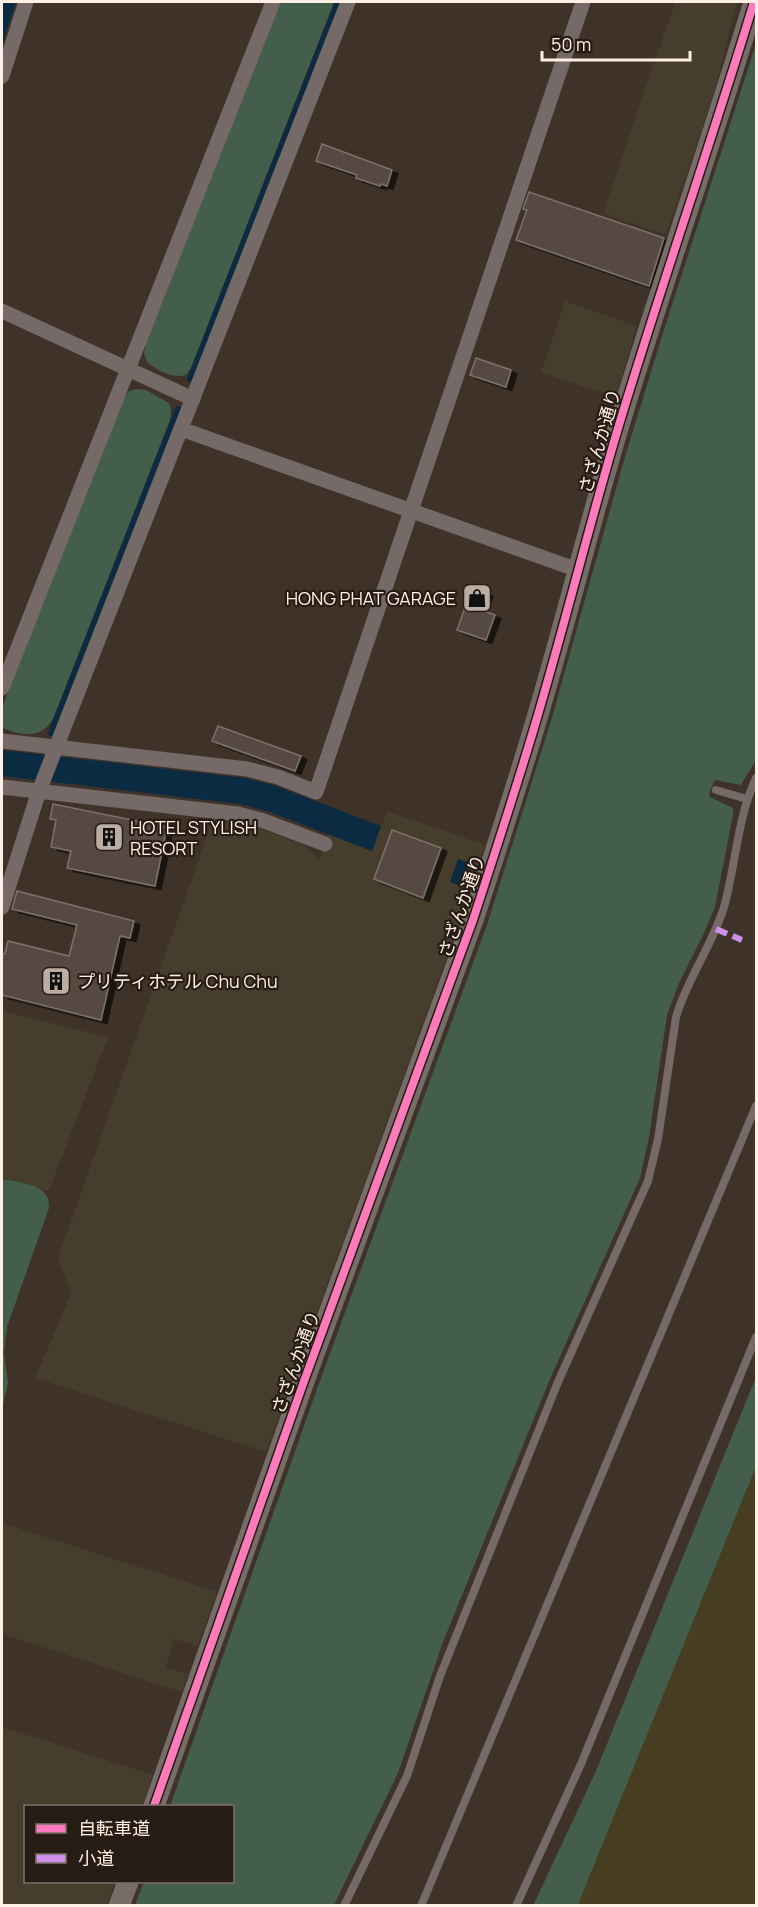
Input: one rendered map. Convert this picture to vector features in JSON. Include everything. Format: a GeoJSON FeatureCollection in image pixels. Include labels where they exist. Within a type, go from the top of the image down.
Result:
{"type":"FeatureCollection","features":[{"type":"Feature","properties":{"kind":"street"},"geometry":{"type":"LineString","coordinates":[[2,76],[26,2]]}},
{"type":"Feature","properties":{"kind":"street"},"geometry":{"type":"LineString","coordinates":[[2,688],[273,2]]}},
{"type":"Feature","properties":{"kind":"street"},"geometry":{"type":"LineString","coordinates":[[2,907],[55,750],[348,2]]}},
{"type":"Feature","properties":{"kind":"street"},"geometry":{"type":"LineString","coordinates":[[2,741],[55,750],[247,769],[278,777],[316,792],[583,2]]}},
{"type":"Feature","properties":{"kind":"street","name":"さざんか通り"},"geometry":{"type":"LineString","coordinates":[[154,1805],[303,1384],[473,920],[537,717],[647,331],[754,2]]}},
{"type":"Feature","properties":{"kind":"street"},"geometry":{"type":"LineString","coordinates":[[2,311],[193,399]]}},
{"type":"Feature","properties":{"kind":"street"},"geometry":{"type":"LineString","coordinates":[[181,429],[578,570]]}},
{"type":"Feature","properties":{"kind":"street"},"geometry":{"type":"LineString","coordinates":[[2,787],[41,787],[238,814],[264,821],[325,844]]}},
{"type":"Feature","properties":{"kind":"street"},"geometry":{"type":"LineString","coordinates":[[119,1905],[127,1883]]}},
{"type":"Feature","properties":{"kind":"lane"},"geometry":{"type":"LineString","coordinates":[[344,1905],[407,1776],[440,1676],[554,1393],[648,1180],[658,1139],[680,1002],[723,909],[741,822],[756,778]]}},
{"type":"Feature","properties":{"kind":"lane"},"geometry":{"type":"LineString","coordinates":[[716,790],[747,799]]}},
{"type":"Feature","properties":{"kind":"lane"},"geometry":{"type":"LineString","coordinates":[[421,1905],[756,1106]]}},
{"type":"Feature","properties":{"kind":"lane"},"geometry":{"type":"LineString","coordinates":[[516,1905],[581,1764],[756,1337]]}},
{"type":"Feature","properties":{"kind":"shaded area"},"geometry":{"type":"Polygon","coordinates":[[[675,2],[737,2],[713,97],[666,235],[603,213],[675,2]]]}},
{"type":"Feature","properties":{"kind":"shaded area"},"geometry":{"type":"Polygon","coordinates":[[[565,301],[637,326],[616,397],[541,372],[565,301]]]}},
{"type":"Feature","properties":{"kind":"shaded area"},"geometry":{"type":"Polygon","coordinates":[[[387,811],[485,845],[462,916],[266,1452],[35,1378],[71,1294],[58,1258],[213,819],[261,829],[306,846],[319,861],[328,834],[372,850],[387,811]]]}},
{"type":"Feature","properties":{"kind":"shaded area"},"geometry":{"type":"Polygon","coordinates":[[[2,1011],[108,1037],[49,1191],[2,1179],[2,1011]]]}},
{"type":"Feature","properties":{"kind":"shaded area"},"geometry":{"type":"Polygon","coordinates":[[[2,1523],[217,1592],[198,1646],[174,1639],[166,1667],[188,1674],[182,1692],[2,1634],[2,1523]]]}},
{"type":"Feature","properties":{"kind":"shaded area"},"geometry":{"type":"Polygon","coordinates":[[[2,1727],[153,1775],[142,1805],[24,1805],[24,1883],[115,1883],[107,1905],[2,1905],[2,1727]]]}},
{"type":"Feature","properties":{"kind":"green space"},"geometry":{"type":"Polygon","coordinates":[[[281,2],[334,2],[191,368],[186,375],[171,375],[147,362],[144,353],[146,343],[281,2]]]}},
{"type":"Feature","properties":{"kind":"green space"},"geometry":{"type":"Polygon","coordinates":[[[756,44],[756,760],[741,785],[715,780],[709,793],[710,797],[733,808],[733,815],[715,907],[679,983],[667,1015],[649,1137],[640,1178],[550,1379],[443,1642],[398,1773],[334,1905],[135,1905],[144,1883],[234,1883],[234,1805],[170,1805],[317,1389],[487,925],[551,721],[624,460],[756,44]]]}},
{"type":"Feature","properties":{"kind":"green space"},"geometry":{"type":"Polygon","coordinates":[[[146,390],[169,403],[170,420],[53,719],[37,733],[24,734],[10,731],[3,728],[2,708],[124,398],[129,391],[146,390]]]}},
{"type":"Feature","properties":{"kind":"green space"},"geometry":{"type":"Polygon","coordinates":[[[2,1179],[25,1183],[40,1189],[45,1193],[49,1208],[7,1327],[4,1353],[8,1383],[2,1409],[2,1179]]]}},
{"type":"Feature","properties":{"kind":"green space"},"geometry":{"type":"Polygon","coordinates":[[[756,1377],[756,1467],[578,1905],[533,1906],[596,1771],[756,1377]]]}},
{"type":"Feature","properties":{"kind":"sand"},"geometry":{"type":"Polygon","coordinates":[[[756,1467],[756,1905],[578,1905],[756,1467]]]}},
{"type":"Feature","properties":{"kind":"water"},"geometry":{"type":"Polygon","coordinates":[[[2,2],[16,2],[2,46],[2,2]]]}},
{"type":"Feature","properties":{"kind":"water"},"geometry":{"type":"Polygon","coordinates":[[[2,750],[245,778],[276,786],[381,826],[372,851],[267,811],[240,804],[2,776],[2,750]]]}},
{"type":"Feature","properties":{"kind":"water"},"geometry":{"type":"Polygon","coordinates":[[[458,859],[470,863],[462,887],[450,882],[458,859]]]}},
{"type":"Feature","properties":{"kind":"building"},"geometry":{"type":"Polygon","coordinates":[[[322,144],[392,170],[387,186],[356,178],[357,175],[316,161],[322,144]]]}},
{"type":"Feature","properties":{"kind":"building"},"geometry":{"type":"Polygon","coordinates":[[[529,192],[664,238],[649,286],[516,240],[527,210],[523,209],[529,192]]]}},
{"type":"Feature","properties":{"kind":"building"},"geometry":{"type":"Polygon","coordinates":[[[476,358],[511,370],[506,387],[470,375],[476,358]]]}},
{"type":"Feature","properties":{"kind":"building"},"geometry":{"type":"Polygon","coordinates":[[[472,588],[487,593],[481,610],[495,615],[486,640],[457,630],[472,588]]]}},
{"type":"Feature","properties":{"kind":"building"},"geometry":{"type":"Polygon","coordinates":[[[218,726],[301,756],[295,771],[212,741],[218,726]]]}},
{"type":"Feature","properties":{"kind":"building","name":"HOTEL STYLISH RESORT"},"geometry":{"type":"Polygon","coordinates":[[[53,804],[167,827],[155,886],[67,868],[71,851],[51,847],[56,820],[50,819],[53,804]]]}},
{"type":"Feature","properties":{"kind":"building"},"geometry":{"type":"Polygon","coordinates":[[[392,830],[441,848],[423,898],[374,879],[392,830]]]}},
{"type":"Feature","properties":{"kind":"building","name":"プリティホテル Chu Chu"},"geometry":{"type":"Polygon","coordinates":[[[17,891],[134,921],[130,938],[120,936],[101,1020],[2,995],[2,955],[5,953],[8,941],[69,956],[77,925],[12,909],[17,891]]]}},
{"type":"Feature","properties":{"kind":"waterway"},"geometry":{"type":"LineString","coordinates":[[190,379],[338,2]]}},
{"type":"Feature","properties":{"kind":"waterway"},"geometry":{"type":"LineString","coordinates":[[51,733],[178,409]]}},
{"type":"Feature","properties":{"kind":"marked path"},"geometry":{"type":"LineString","coordinates":[[716,929],[742,940]]}},
{"type":"Feature","properties":{"kind":"cycle path"},"geometry":{"type":"LineString","coordinates":[[154,1805],[303,1384],[473,920],[537,718],[619,425],[754,2]]}},
{"type":"Feature","properties":{"kind":"place","name":"HONG PHAT GARAGE"},"geometry":{"type":"Point","coordinates":[477,598]}},
{"type":"Feature","properties":{"kind":"place","name":"HOTEL STYLISH RESORT"},"geometry":{"type":"Point","coordinates":[109,837]}},
{"type":"Feature","properties":{"kind":"place","name":"プリティホテル Chu Chu"},"geometry":{"type":"Point","coordinates":[56,981]}}]}
